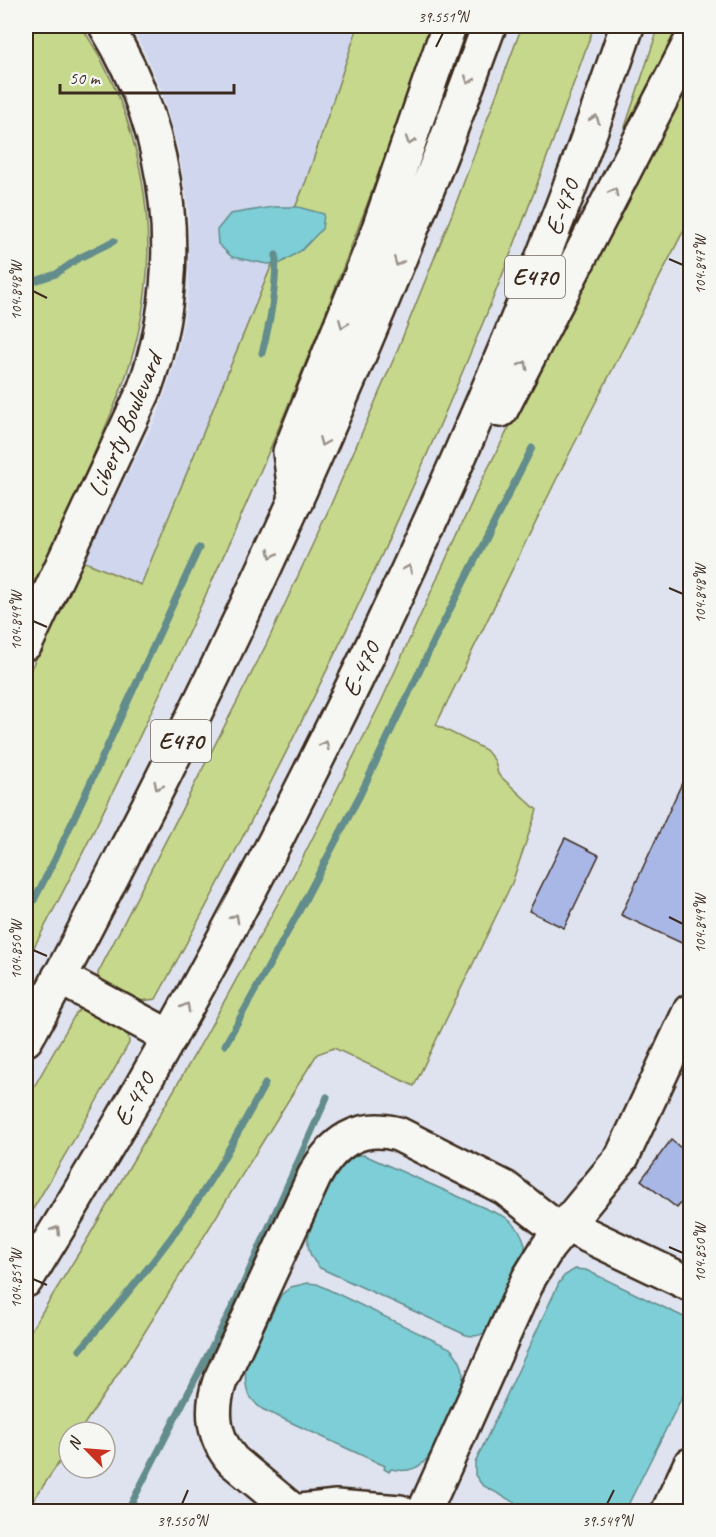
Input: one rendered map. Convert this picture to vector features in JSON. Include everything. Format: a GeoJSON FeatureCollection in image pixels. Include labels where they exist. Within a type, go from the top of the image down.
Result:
{"type":"FeatureCollection","features":[{"type":"Feature","properties":{"kind":"main road","name":"Liberty Boulevard"},"geometry":{"type":"LineString","coordinates":[[26,643],[143,393],[159,340],[167,298],[170,254],[168,215],[157,147],[134,77],[106,26]]}},
{"type":"Feature","properties":{"kind":"main road"},"geometry":{"type":"LineString","coordinates":[[296,501],[291,452],[374,243],[449,26]]}},
{"type":"Feature","properties":{"kind":"main road","name":"E470"},"geometry":{"type":"LineString","coordinates":[[26,1039],[173,758],[252,598],[296,501],[411,231],[489,26]]}},
{"type":"Feature","properties":{"kind":"main road","name":"E-470"},"geometry":{"type":"LineString","coordinates":[[26,1280],[119,1126],[170,1036],[243,904],[325,746],[430,523],[554,231],[627,26]]}},
{"type":"Feature","properties":{"kind":"main road"},"geometry":{"type":"LineString","coordinates":[[430,523],[468,473],[690,43]]}},
{"type":"Feature","properties":{"kind":"main road"},"geometry":{"type":"LineString","coordinates":[[58,977],[170,1036]]}},
{"type":"Feature","properties":{"kind":"main road"},"geometry":{"type":"LineString","coordinates":[[424,1512],[529,1278],[541,1257],[563,1228],[622,1157],[690,1011]]}},
{"type":"Feature","properties":{"kind":"main road"},"geometry":{"type":"LineString","coordinates":[[400,1512],[336,1507],[293,1511],[233,1461],[226,1453],[217,1433],[214,1407],[220,1381],[320,1166],[336,1146],[363,1133],[382,1131],[398,1134],[505,1188],[563,1228],[690,1284]]}},
{"type":"Feature","properties":{"kind":"main road"},"geometry":{"type":"LineString","coordinates":[[668,1512],[690,1465]]}},
{"type":"Feature","properties":{"kind":"shaded area"},"geometry":{"type":"Polygon","coordinates":[[[131,26],[358,26],[306,181],[141,585],[83,561],[158,415],[175,364],[189,287],[189,209],[179,151],[163,94],[131,26]]]}},
{"type":"Feature","properties":{"kind":"green space"},"geometry":{"type":"Polygon","coordinates":[[[26,26],[81,26],[102,61],[119,98],[132,136],[147,216],[148,257],[145,298],[128,370],[91,461],[26,605],[26,26]]]}},
{"type":"Feature","properties":{"kind":"green space"},"geometry":{"type":"Polygon","coordinates":[[[358,26],[430,26],[339,279],[236,528],[129,760],[26,962],[26,679],[83,561],[141,585],[306,181],[358,26]]]}},
{"type":"Feature","properties":{"kind":"green space"},"geometry":{"type":"Polygon","coordinates":[[[522,26],[594,26],[493,299],[366,590],[285,755],[156,999],[133,1002],[102,986],[98,973],[266,645],[328,511],[395,356],[452,214],[522,26]]]}},
{"type":"Feature","properties":{"kind":"green space"},"geometry":{"type":"Polygon","coordinates":[[[659,26],[686,26],[632,131],[625,127],[659,26]]]}},
{"type":"Feature","properties":{"kind":"green space"},"geometry":{"type":"Polygon","coordinates":[[[690,75],[690,218],[559,474],[436,725],[486,750],[495,761],[498,774],[537,810],[512,883],[414,1086],[334,1048],[317,1054],[128,1359],[87,1420],[57,1420],[57,1466],[26,1511],[26,1338],[85,1243],[202,1042],[301,861],[381,702],[481,482],[690,75]]]}},
{"type":"Feature","properties":{"kind":"green space"},"geometry":{"type":"Polygon","coordinates":[[[84,1007],[128,1032],[129,1043],[26,1221],[26,1101],[76,1013],[84,1007]]]}},
{"type":"Feature","properties":{"kind":"water"},"geometry":{"type":"Polygon","coordinates":[[[273,207],[298,207],[324,214],[322,229],[302,250],[281,263],[267,264],[232,257],[218,244],[217,230],[230,214],[273,207]]]}},
{"type":"Feature","properties":{"kind":"water"},"geometry":{"type":"Polygon","coordinates":[[[364,1155],[505,1217],[520,1232],[525,1251],[489,1329],[478,1335],[466,1335],[320,1268],[315,1262],[309,1251],[308,1239],[324,1197],[346,1159],[364,1155]]]}},
{"type":"Feature","properties":{"kind":"water"},"geometry":{"type":"Polygon","coordinates":[[[575,1269],[586,1270],[690,1320],[690,1381],[625,1511],[530,1511],[482,1485],[475,1475],[475,1463],[559,1283],[564,1276],[575,1269]]]}},
{"type":"Feature","properties":{"kind":"water"},"geometry":{"type":"Polygon","coordinates":[[[308,1283],[317,1284],[450,1348],[457,1357],[463,1371],[461,1388],[431,1453],[419,1466],[402,1471],[391,1469],[389,1472],[384,1469],[385,1466],[262,1409],[252,1400],[246,1385],[246,1366],[281,1295],[291,1287],[308,1283]]]}},
{"type":"Feature","properties":{"kind":"building"},"geometry":{"type":"Polygon","coordinates":[[[682,783],[690,787],[690,941],[688,946],[621,915],[682,783]]]}},
{"type":"Feature","properties":{"kind":"building"},"geometry":{"type":"Polygon","coordinates":[[[565,838],[599,855],[564,928],[529,911],[565,838]]]}},
{"type":"Feature","properties":{"kind":"building"},"geometry":{"type":"Polygon","coordinates":[[[671,1140],[690,1155],[690,1191],[677,1208],[641,1180],[671,1140]]]}},
{"type":"Feature","properties":{"kind":"waterway"},"geometry":{"type":"LineString","coordinates":[[26,284],[56,274],[79,258],[114,241]]}},
{"type":"Feature","properties":{"kind":"waterway"},"geometry":{"type":"LineString","coordinates":[[262,353],[272,304],[276,255]]}},
{"type":"Feature","properties":{"kind":"waterway"},"geometry":{"type":"LineString","coordinates":[[225,1045],[360,795],[436,637],[532,448]]}},
{"type":"Feature","properties":{"kind":"waterway"},"geometry":{"type":"LineString","coordinates":[[26,916],[55,859],[199,548]]}},
{"type":"Feature","properties":{"kind":"waterway"},"geometry":{"type":"LineString","coordinates":[[80,1350],[183,1221],[213,1176],[265,1084]]}},
{"type":"Feature","properties":{"kind":"waterway"},"geometry":{"type":"LineString","coordinates":[[127,1512],[237,1298],[327,1097]]}}]}
